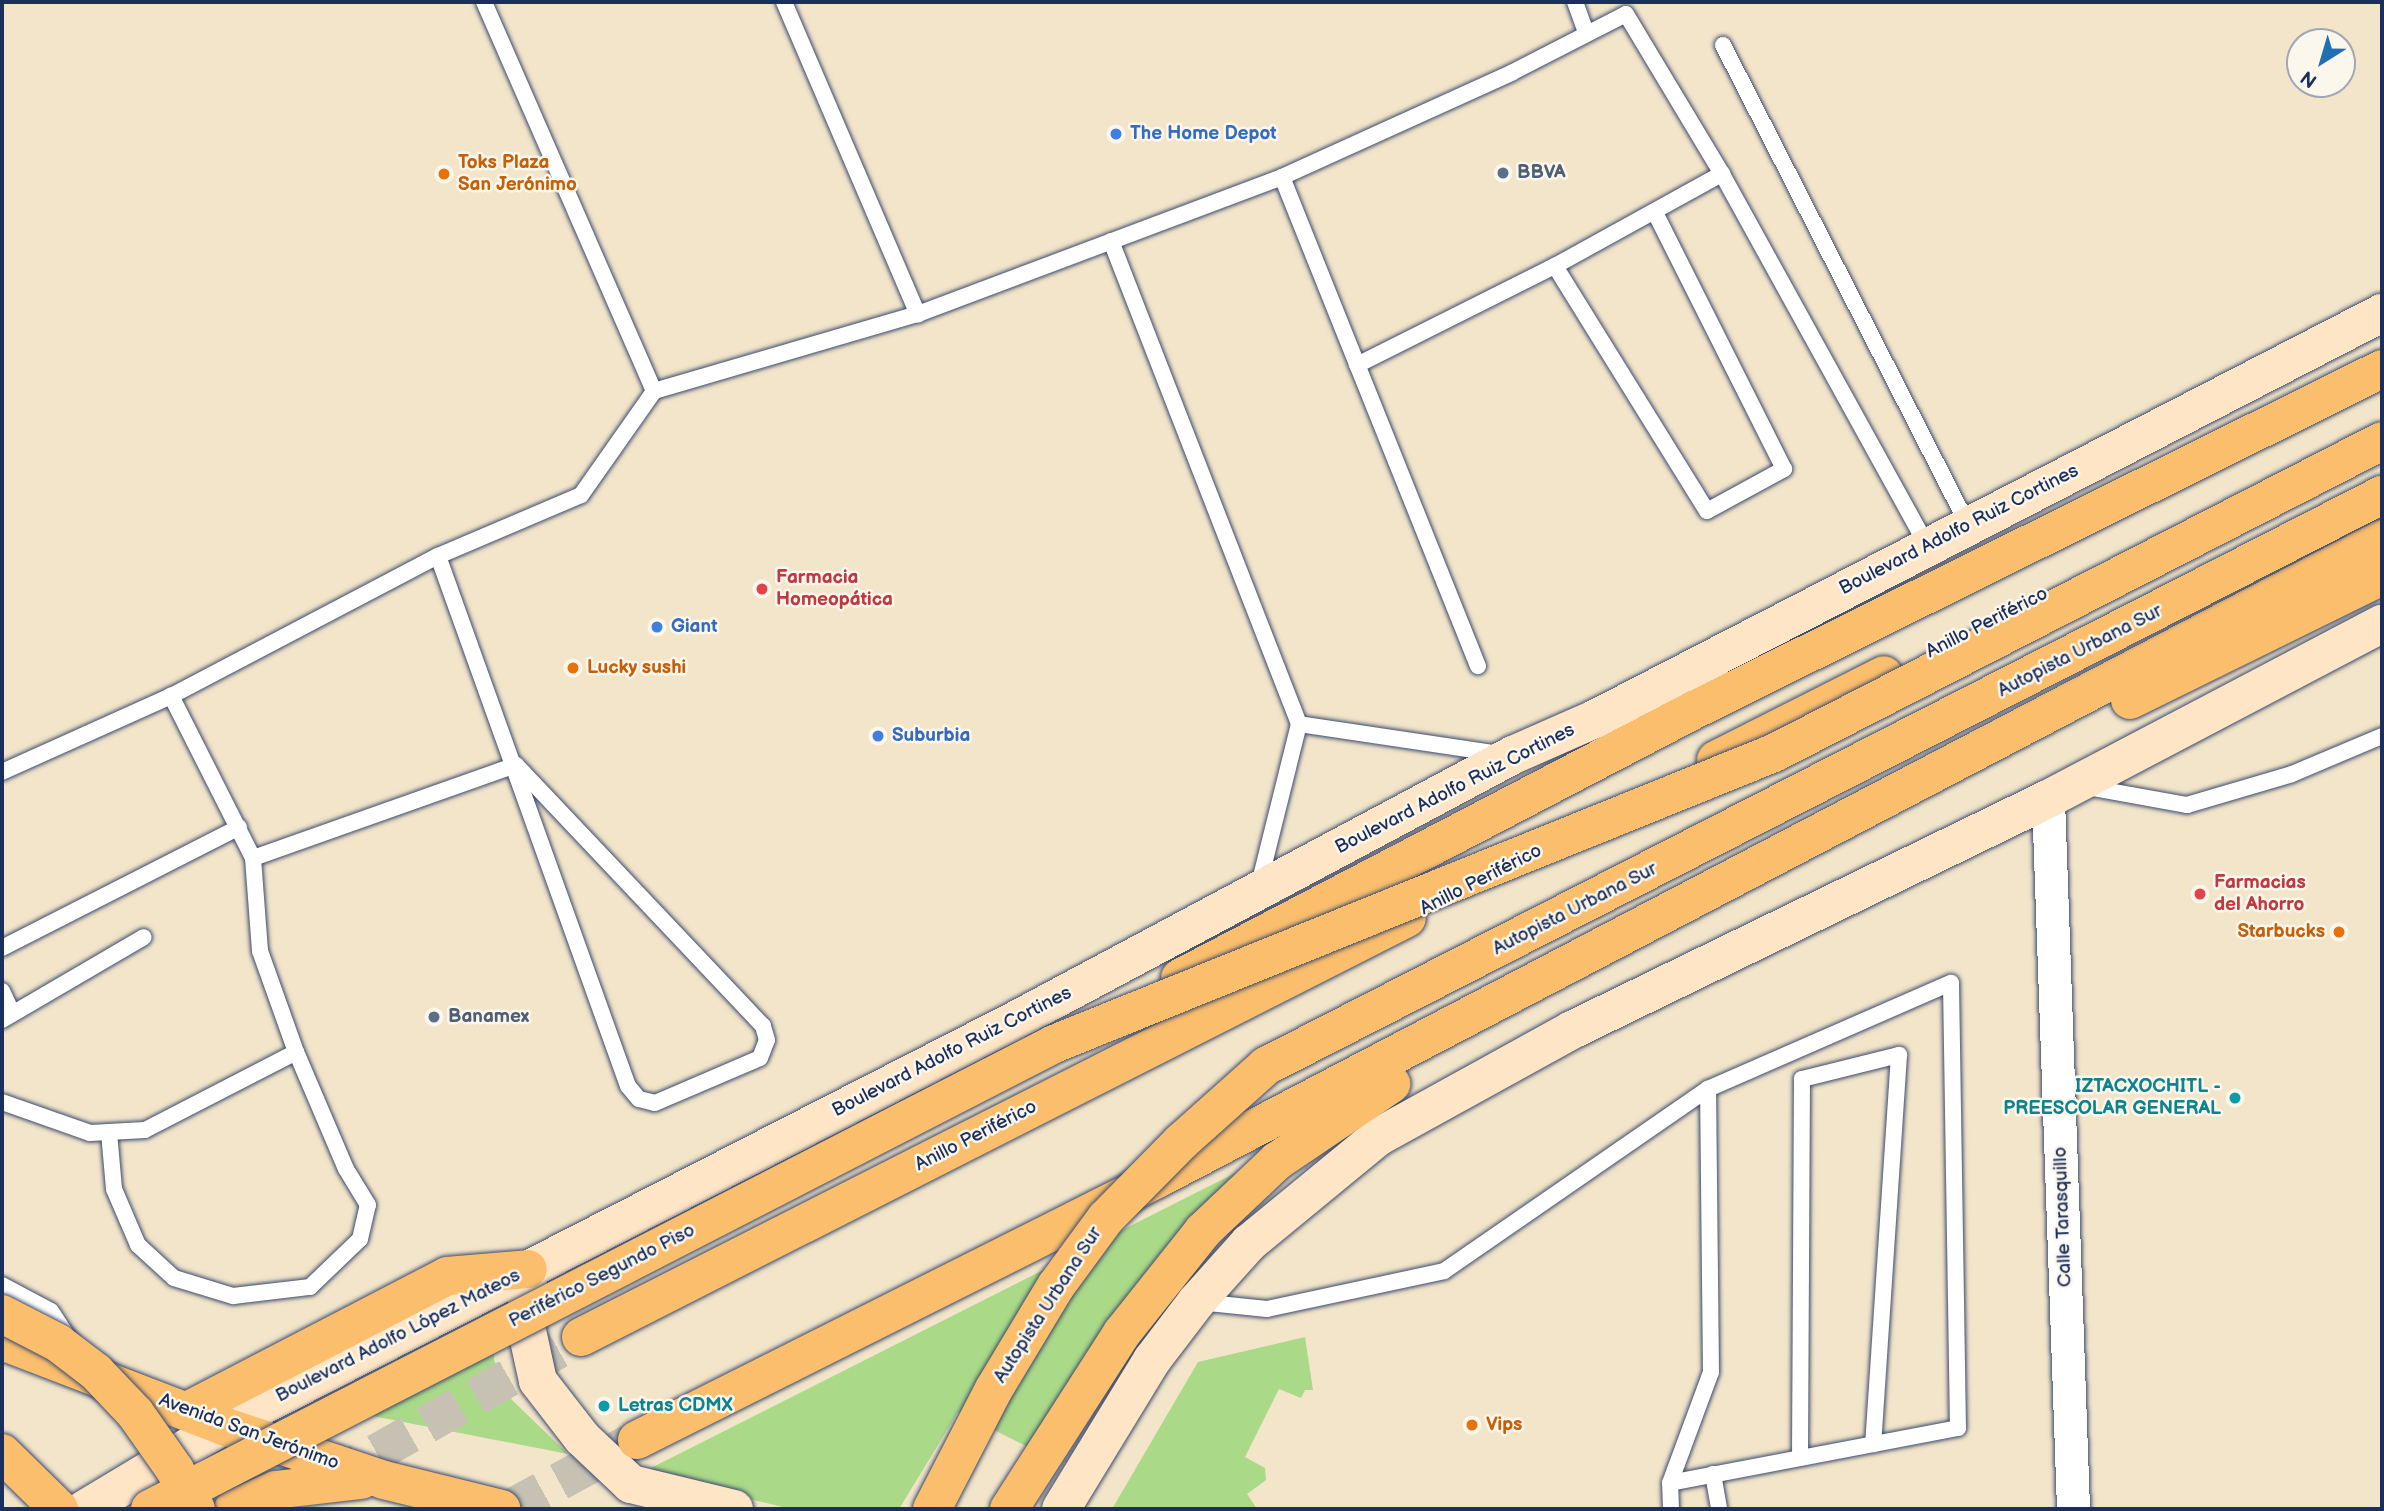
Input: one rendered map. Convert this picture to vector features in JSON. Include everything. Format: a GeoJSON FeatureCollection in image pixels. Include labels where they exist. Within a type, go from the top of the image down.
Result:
{"type":"FeatureCollection","features":[{"type":"Feature","properties":{"kind":"main road","name":"Boulevard Adolfo Ruiz Cortines"},"geometry":{"type":"LineString","coordinates":[[528,1269],[1016,1020],[1513,755],[1595,719],[2382,313]]}},
{"type":"Feature","properties":{"kind":"main road"},"geometry":{"type":"LineString","coordinates":[[1054,1044],[1694,710],[2382,369]]}},
{"type":"Feature","properties":{"kind":"main road","name":"Anillo Periférico"},"geometry":{"type":"LineString","coordinates":[[581,1337],[2382,422]]}},
{"type":"Feature","properties":{"kind":"main road"},"geometry":{"type":"LineString","coordinates":[[1054,1044],[1774,753],[2382,441]]}},
{"type":"Feature","properties":{"kind":"main road","name":"Autopista Urbana Sur"},"geometry":{"type":"LineString","coordinates":[[932,1509],[994,1389],[1056,1286],[1106,1218],[1181,1142],[1266,1066],[2382,495]]}},
{"type":"Feature","properties":{"kind":"main road"},"geometry":{"type":"LineString","coordinates":[[637,1440],[1159,1178],[2382,540]]}},
{"type":"Feature","properties":{"kind":"main road"},"geometry":{"type":"LineString","coordinates":[[1009,1509],[1122,1333],[1203,1231],[1277,1161],[1361,1100],[1845,841],[2382,576]]}},
{"type":"Feature","properties":{"kind":"main road"},"geometry":{"type":"LineString","coordinates":[[1061,1509],[1152,1360],[1197,1301],[1249,1243],[1378,1137],[1572,1030],[2061,792],[2382,624]]}},
{"type":"Feature","properties":{"kind":"main road","name":"Periférico Segundo Piso"},"geometry":{"type":"LineString","coordinates":[[150,1509],[1054,1044]]}},
{"type":"Feature","properties":{"kind":"main road"},"geometry":{"type":"LineString","coordinates":[[187,1411],[447,1276],[528,1269],[526,1326],[538,1381],[582,1438],[631,1484],[734,1509]]}},
{"type":"Feature","properties":{"kind":"main road","name":"Boulevard Adolfo López Mateos"},"geometry":{"type":"LineString","coordinates":[[85,1509],[223,1426],[528,1269]]}},
{"type":"Feature","properties":{"kind":"main road"},"geometry":{"type":"LineString","coordinates":[[2,1314],[58,1343],[96,1372],[151,1436],[195,1509]]}},
{"type":"Feature","properties":{"kind":"main road","name":"Avenida San Jerónimo"},"geometry":{"type":"LineString","coordinates":[[2,1341],[223,1426],[384,1480],[501,1509]]}},
{"type":"Feature","properties":{"kind":"main road"},"geometry":{"type":"LineString","coordinates":[[2,1453],[59,1509]]}},
{"type":"Feature","properties":{"kind":"main road"},"geometry":{"type":"LineString","coordinates":[[233,1509],[275,1490],[334,1480],[384,1480]]}},
{"type":"Feature","properties":{"kind":"street","name":"Calle Tarasquillo"},"geometry":{"type":"LineString","coordinates":[[2061,792],[2073,1509]]}},
{"type":"Feature","properties":{"kind":"lane"},"geometry":{"type":"LineString","coordinates":[[484,2],[654,391]]}},
{"type":"Feature","properties":{"kind":"lane"},"geometry":{"type":"LineString","coordinates":[[785,2],[918,314]]}},
{"type":"Feature","properties":{"kind":"lane"},"geometry":{"type":"LineString","coordinates":[[1575,2],[1586,32]]}},
{"type":"Feature","properties":{"kind":"lane"},"geometry":{"type":"LineString","coordinates":[[2,772],[171,696],[438,556],[582,495],[654,391],[918,314],[1282,177],[1511,74],[1586,32],[1626,14],[1722,174],[1927,546]]}},
{"type":"Feature","properties":{"kind":"lane"},"geometry":{"type":"LineString","coordinates":[[1723,45],[1968,525]]}},
{"type":"Feature","properties":{"kind":"lane"},"geometry":{"type":"LineString","coordinates":[[1357,365],[1555,266],[1722,174]]}},
{"type":"Feature","properties":{"kind":"lane"},"geometry":{"type":"LineString","coordinates":[[1282,177],[1478,666]]}},
{"type":"Feature","properties":{"kind":"lane"},"geometry":{"type":"LineString","coordinates":[[1555,266],[1707,511],[1784,469],[1655,212]]}},
{"type":"Feature","properties":{"kind":"lane"},"geometry":{"type":"LineString","coordinates":[[1111,241],[1299,724],[1257,891]]}},
{"type":"Feature","properties":{"kind":"lane"},"geometry":{"type":"LineString","coordinates":[[438,556],[516,765],[628,1086],[639,1099],[656,1103],[761,1058],[767,1040],[763,1026],[516,765]]}},
{"type":"Feature","properties":{"kind":"lane"},"geometry":{"type":"LineString","coordinates":[[109,1132],[114,1189],[138,1245],[174,1278],[233,1296],[310,1287],[360,1239],[368,1205],[346,1169],[296,1052],[260,951],[253,858],[171,696]]}},
{"type":"Feature","properties":{"kind":"lane"},"geometry":{"type":"LineString","coordinates":[[1299,724],[1513,755]]}},
{"type":"Feature","properties":{"kind":"lane"},"geometry":{"type":"LineString","coordinates":[[2061,792],[2187,804],[2292,774],[2382,736]]}},
{"type":"Feature","properties":{"kind":"lane"},"geometry":{"type":"LineString","coordinates":[[253,858],[516,765]]}},
{"type":"Feature","properties":{"kind":"lane"},"geometry":{"type":"LineString","coordinates":[[2,948],[239,827]]}},
{"type":"Feature","properties":{"kind":"lane"},"geometry":{"type":"LineString","coordinates":[[2,991],[7,1016],[144,937]]}},
{"type":"Feature","properties":{"kind":"lane"},"geometry":{"type":"LineString","coordinates":[[1197,1301],[1267,1309],[1444,1271],[1708,1089],[1951,983],[1958,1428],[1670,1483]]}},
{"type":"Feature","properties":{"kind":"lane"},"geometry":{"type":"LineString","coordinates":[[2,1102],[90,1133],[145,1130],[296,1052]]}},
{"type":"Feature","properties":{"kind":"lane"},"geometry":{"type":"LineString","coordinates":[[1801,1458],[1802,1079],[1899,1055],[1873,1444]]}},
{"type":"Feature","properties":{"kind":"lane"},"geometry":{"type":"LineString","coordinates":[[1671,1509],[1670,1483],[1711,1371],[1708,1089]]}},
{"type":"Feature","properties":{"kind":"lane"},"geometry":{"type":"LineString","coordinates":[[2,1285],[51,1311],[93,1374]]}},
{"type":"Feature","properties":{"kind":"lane"},"geometry":{"type":"LineString","coordinates":[[1713,1474],[1719,1509]]}},
{"type":"Feature","properties":{"kind":"green space"},"geometry":{"type":"Polygon","coordinates":[[[1257,1162],[1038,1452],[958,1412],[899,1509],[791,1509],[641,1473],[1257,1162]]]}},
{"type":"Feature","properties":{"kind":"green space"},"geometry":{"type":"Polygon","coordinates":[[[495,1324],[494,1360],[512,1400],[568,1454],[331,1408],[495,1324]]]}},
{"type":"Feature","properties":{"kind":"green space"},"geometry":{"type":"Polygon","coordinates":[[[1305,1337],[1313,1390],[1305,1390],[1301,1398],[1279,1389],[1245,1457],[1265,1468],[1266,1480],[1247,1494],[1257,1509],[1112,1509],[1198,1362],[1305,1337]]]}},
{"type":"Feature","properties":{"kind":"tunnel"},"geometry":{"type":"LineString","coordinates":[[327,1481],[581,1337]]}},
{"type":"Feature","properties":{"kind":"tunnel"},"geometry":{"type":"LineString","coordinates":[[509,1509],[630,1443]]}},
{"type":"Feature","properties":{"kind":"place","name":"The Home Depot"},"geometry":{"type":"Point","coordinates":[1116,134]}},
{"type":"Feature","properties":{"kind":"place","name":"BBVA"},"geometry":{"type":"Point","coordinates":[1503,173]}},
{"type":"Feature","properties":{"kind":"place","name":"Toks Plaza San Jerónimo"},"geometry":{"type":"Point","coordinates":[444,174]}},
{"type":"Feature","properties":{"kind":"place","name":"Farmacia Homeopática"},"geometry":{"type":"Point","coordinates":[762,589]}},
{"type":"Feature","properties":{"kind":"place","name":"Giant"},"geometry":{"type":"Point","coordinates":[657,627]}},
{"type":"Feature","properties":{"kind":"place","name":"Lucky sushi"},"geometry":{"type":"Point","coordinates":[573,668]}},
{"type":"Feature","properties":{"kind":"place","name":"Suburbia"},"geometry":{"type":"Point","coordinates":[878,736]}},
{"type":"Feature","properties":{"kind":"place","name":"Farmacias del Ahorro"},"geometry":{"type":"Point","coordinates":[2200,894]}},
{"type":"Feature","properties":{"kind":"place","name":"Starbucks"},"geometry":{"type":"Point","coordinates":[2339,932]}},
{"type":"Feature","properties":{"kind":"place","name":"Banamex"},"geometry":{"type":"Point","coordinates":[434,1017]}},
{"type":"Feature","properties":{"kind":"place","name":"IZTACXOCHITL - PREESCOLAR GENERAL"},"geometry":{"type":"Point","coordinates":[2235,1098]}},
{"type":"Feature","properties":{"kind":"place","name":"Letras CDMX"},"geometry":{"type":"Point","coordinates":[604,1406]}},
{"type":"Feature","properties":{"kind":"place","name":"Vips"},"geometry":{"type":"Point","coordinates":[1472,1425]}}]}
